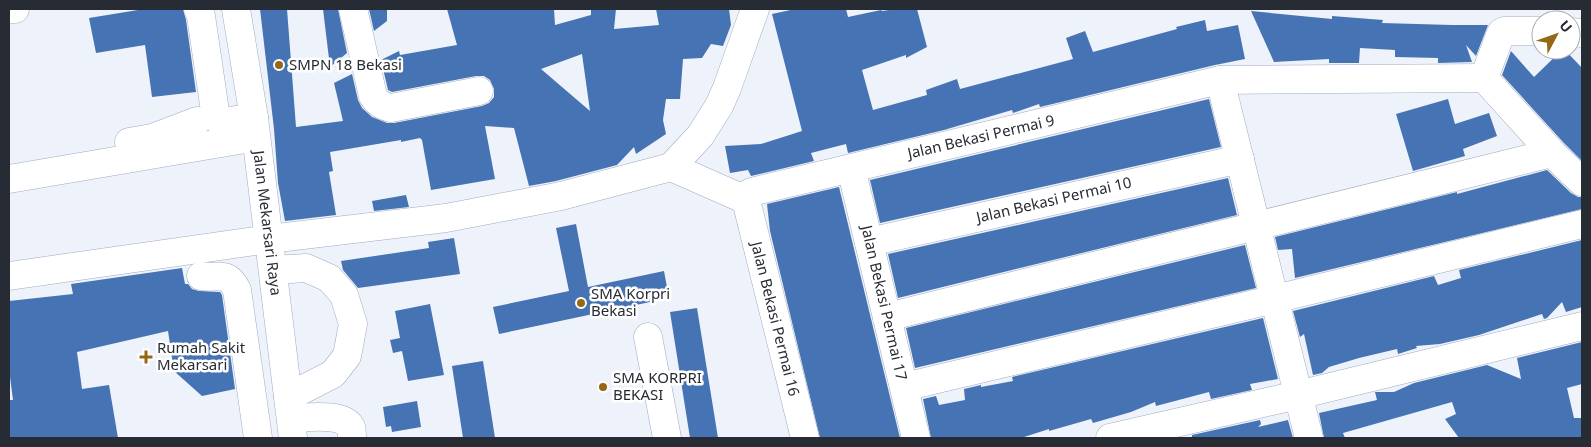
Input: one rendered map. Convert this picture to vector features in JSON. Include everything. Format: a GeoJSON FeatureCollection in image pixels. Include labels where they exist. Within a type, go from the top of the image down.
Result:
{"type":"FeatureCollection","features":[{"type":"Feature","properties":{"kind":"street"},"geometry":{"type":"LineString","coordinates":[[9,10],[15,9]]}},
{"type":"Feature","properties":{"kind":"street"},"geometry":{"type":"LineString","coordinates":[[9,160],[98,148],[152,138],[216,118],[201,16],[198,9]]}},
{"type":"Feature","properties":{"kind":"street","name":"Jalan Mekarsari Raya"},"geometry":{"type":"LineString","coordinates":[[236,9],[255,128],[291,418]]}},
{"type":"Feature","properties":{"kind":"street"},"geometry":{"type":"LineString","coordinates":[[353,9],[373,96],[381,105],[390,108],[479,91]]}},
{"type":"Feature","properties":{"kind":"street"},"geometry":{"type":"LineString","coordinates":[[9,276],[269,239],[446,218],[560,196],[671,167],[700,136],[719,106],[754,9]]}},
{"type":"Feature","properties":{"kind":"street"},"geometry":{"type":"LineString","coordinates":[[1531,31],[1504,31],[1501,33],[1484,78],[1582,182]]}},
{"type":"Feature","properties":{"kind":"street","name":"Jalan Bekasi Permai 9"},"geometry":{"type":"LineString","coordinates":[[746,200],[751,192],[1220,80],[1484,78]]}},
{"type":"Feature","properties":{"kind":"street"},"geometry":{"type":"LineString","coordinates":[[1220,80],[1309,438]]}},
{"type":"Feature","properties":{"kind":"street"},"geometry":{"type":"LineString","coordinates":[[209,121],[255,128]]}},
{"type":"Feature","properties":{"kind":"street"},"geometry":{"type":"LineString","coordinates":[[9,179],[255,128]]}},
{"type":"Feature","properties":{"kind":"street"},"geometry":{"type":"LineString","coordinates":[[887,317],[1552,152]]}},
{"type":"Feature","properties":{"kind":"street","name":"Jalan Bekasi Permai 10"},"geometry":{"type":"LineString","coordinates":[[869,242],[1240,159]]}},
{"type":"Feature","properties":{"kind":"street"},"geometry":{"type":"LineString","coordinates":[[671,167],[746,200]]}},
{"type":"Feature","properties":{"kind":"street","name":"Jalan Bekasi Permai 17"},"geometry":{"type":"LineString","coordinates":[[851,168],[916,438]]}},
{"type":"Feature","properties":{"kind":"street","name":"Jalan Bekasi Permai 16"},"geometry":{"type":"LineString","coordinates":[[746,200],[805,438]]}},
{"type":"Feature","properties":{"kind":"street"},"geometry":{"type":"LineString","coordinates":[[904,387],[1274,300],[1582,224]]}},
{"type":"Feature","properties":{"kind":"street"},"geometry":{"type":"LineString","coordinates":[[273,270],[306,268],[329,278],[344,295],[354,324],[347,356],[333,374],[291,418]]}},
{"type":"Feature","properties":{"kind":"street"},"geometry":{"type":"LineString","coordinates":[[201,276],[224,276],[232,280],[237,290],[258,438]]}},
{"type":"Feature","properties":{"kind":"street"},"geometry":{"type":"LineString","coordinates":[[1110,438],[1298,395],[1582,326]]}},
{"type":"Feature","properties":{"kind":"street"},"geometry":{"type":"LineString","coordinates":[[648,337],[667,438]]}},
{"type":"Feature","properties":{"kind":"street"},"geometry":{"type":"LineString","coordinates":[[247,359],[283,355]]}},
{"type":"Feature","properties":{"kind":"street"},"geometry":{"type":"LineString","coordinates":[[291,418],[332,417],[345,421],[351,427],[352,438]]}},
{"type":"Feature","properties":{"kind":"building"},"geometry":{"type":"Polygon","coordinates":[[[144,9],[183,9],[196,92],[152,97],[145,45],[96,53],[89,18],[144,9]]]}},
{"type":"Feature","properties":{"kind":"building"},"geometry":{"type":"Polygon","coordinates":[[[260,9],[287,9],[296,127],[343,121],[334,83],[352,74],[358,100],[362,108],[372,117],[387,123],[482,106],[489,103],[494,97],[494,89],[490,80],[484,76],[392,92],[388,90],[381,60],[399,51],[400,55],[457,45],[447,9],[554,9],[555,25],[591,15],[591,9],[616,9],[614,29],[659,25],[656,9],[729,9],[731,25],[723,46],[711,44],[702,58],[683,59],[680,99],[666,99],[663,120],[666,134],[636,154],[634,147],[617,165],[529,186],[514,128],[485,126],[495,179],[431,190],[422,140],[420,138],[401,142],[401,140],[330,152],[333,171],[329,172],[336,215],[285,221],[278,183],[274,129],[260,9]],[[582,54],[541,69],[590,111],[582,54]]]}},
{"type":"Feature","properties":{"kind":"building"},"geometry":{"type":"Polygon","coordinates":[[[323,9],[338,9],[347,53],[330,67],[323,9]]]}},
{"type":"Feature","properties":{"kind":"building"},"geometry":{"type":"Polygon","coordinates":[[[369,9],[387,9],[387,21],[374,31],[369,9]]]}},
{"type":"Feature","properties":{"kind":"building"},"geometry":{"type":"Polygon","coordinates":[[[795,9],[846,9],[848,17],[881,10],[917,9],[927,47],[906,58],[906,55],[862,70],[873,110],[927,95],[926,90],[957,79],[960,89],[1073,59],[1066,38],[1085,31],[1093,52],[1205,20],[1207,31],[1238,25],[1245,59],[1040,107],[1039,104],[1013,113],[1012,110],[944,130],[848,153],[846,144],[811,153],[814,161],[751,176],[748,170],[730,173],[725,146],[761,144],[802,131],[772,14],[795,9]]]}},
{"type":"Feature","properties":{"kind":"building"},"geometry":{"type":"Polygon","coordinates":[[[1251,11],[1332,19],[1332,16],[1383,20],[1382,23],[1488,25],[1476,56],[1466,45],[1472,62],[1438,63],[1438,58],[1395,57],[1395,50],[1360,48],[1359,63],[1329,63],[1329,59],[1274,62],[1251,11]]]}},
{"type":"Feature","properties":{"kind":"building"},"geometry":{"type":"Polygon","coordinates":[[[1511,51],[1534,77],[1552,60],[1574,60],[1582,68],[1582,161],[1502,75],[1511,51]]]}},
{"type":"Feature","properties":{"kind":"building"},"geometry":{"type":"Polygon","coordinates":[[[1209,99],[1221,147],[880,223],[870,180],[1209,99]]]}},
{"type":"Feature","properties":{"kind":"building"},"geometry":{"type":"Polygon","coordinates":[[[1448,99],[1455,124],[1489,113],[1497,136],[1463,149],[1465,156],[1413,171],[1396,114],[1448,99]]]}},
{"type":"Feature","properties":{"kind":"building"},"geometry":{"type":"Polygon","coordinates":[[[1547,170],[1571,193],[1582,197],[1582,209],[1295,278],[1292,249],[1278,250],[1275,237],[1457,192],[1457,194],[1547,170]]]}},
{"type":"Feature","properties":{"kind":"building"},"geometry":{"type":"Polygon","coordinates":[[[1228,178],[1237,215],[898,298],[888,254],[1228,178]]]}},
{"type":"Feature","properties":{"kind":"building"},"geometry":{"type":"Polygon","coordinates":[[[839,187],[900,438],[820,438],[770,231],[767,204],[839,187]]]}},
{"type":"Feature","properties":{"kind":"building"},"geometry":{"type":"Polygon","coordinates":[[[406,195],[409,207],[374,211],[372,201],[406,195]]]}},
{"type":"Feature","properties":{"kind":"building","name":"SMA Korpri Bekasi"},"geometry":{"type":"Polygon","coordinates":[[[576,224],[588,287],[664,271],[669,298],[499,334],[493,307],[569,291],[556,228],[576,224]]]}},
{"type":"Feature","properties":{"kind":"building"},"geometry":{"type":"Polygon","coordinates":[[[454,238],[460,274],[358,288],[343,270],[341,261],[429,248],[428,242],[454,238]]]}},
{"type":"Feature","properties":{"kind":"building"},"geometry":{"type":"Polygon","coordinates":[[[1582,240],[1582,307],[1566,312],[1562,302],[1544,319],[1542,314],[1479,335],[1440,344],[1416,346],[1417,348],[1398,354],[1397,349],[1359,358],[1329,367],[1322,373],[1313,375],[1304,334],[1300,337],[1293,311],[1434,276],[1438,285],[1461,278],[1459,270],[1582,240]]]}},
{"type":"Feature","properties":{"kind":"building"},"geometry":{"type":"Polygon","coordinates":[[[1245,245],[1256,288],[915,368],[906,328],[1245,245]]]}},
{"type":"Feature","properties":{"kind":"building"},"geometry":{"type":"Polygon","coordinates":[[[182,268],[185,284],[188,284],[192,289],[220,292],[222,295],[235,389],[202,396],[174,371],[168,331],[77,352],[82,389],[109,385],[118,438],[9,438],[9,400],[13,400],[9,369],[9,301],[73,294],[71,284],[182,268]]]}},
{"type":"Feature","properties":{"kind":"building"},"geometry":{"type":"Polygon","coordinates":[[[430,304],[444,375],[408,381],[402,351],[393,353],[390,340],[400,338],[395,311],[430,304]]]}},
{"type":"Feature","properties":{"kind":"building","name":"SMA Korpri Bekasi"},"geometry":{"type":"Polygon","coordinates":[[[697,308],[718,438],[690,438],[670,312],[697,308]]]}},
{"type":"Feature","properties":{"kind":"building"},"geometry":{"type":"Polygon","coordinates":[[[1263,318],[1278,379],[1250,384],[1252,390],[1211,399],[1209,392],[1156,406],[1155,402],[1131,412],[1093,423],[1091,419],[1021,438],[931,438],[923,399],[936,396],[939,405],[965,400],[964,389],[1013,381],[1012,377],[1263,318]]]}},
{"type":"Feature","properties":{"kind":"building"},"geometry":{"type":"Polygon","coordinates":[[[1582,342],[1582,384],[1567,388],[1574,418],[1582,418],[1582,438],[1459,438],[1445,419],[1456,414],[1452,402],[1343,433],[1345,438],[1324,438],[1319,413],[1377,400],[1375,392],[1394,392],[1414,383],[1487,365],[1521,379],[1517,358],[1582,342]]]}},
{"type":"Feature","properties":{"kind":"building"},"geometry":{"type":"Polygon","coordinates":[[[483,361],[495,438],[463,438],[452,366],[483,361]]]}},
{"type":"Feature","properties":{"kind":"building"},"geometry":{"type":"Polygon","coordinates":[[[417,401],[421,427],[392,432],[391,426],[386,427],[383,407],[417,401]]]}},
{"type":"Feature","properties":{"kind":"building"},"geometry":{"type":"Polygon","coordinates":[[[1260,420],[1261,424],[1258,427],[1288,420],[1293,438],[1192,438],[1192,435],[1260,420]]]}},
{"type":"Feature","properties":{"kind":"place","name":"SMPN 18 Bekasi"},"geometry":{"type":"Point","coordinates":[279,65]}},
{"type":"Feature","properties":{"kind":"place","name":"SMA Korpri Bekasi"},"geometry":{"type":"Point","coordinates":[581,303]}},
{"type":"Feature","properties":{"kind":"place","name":"Rumah Sakit Mekarsari"},"geometry":{"type":"Point","coordinates":[146,357]}},
{"type":"Feature","properties":{"kind":"place","name":"SMA KORPRI BEKASI"},"geometry":{"type":"Point","coordinates":[603,387]}}]}
